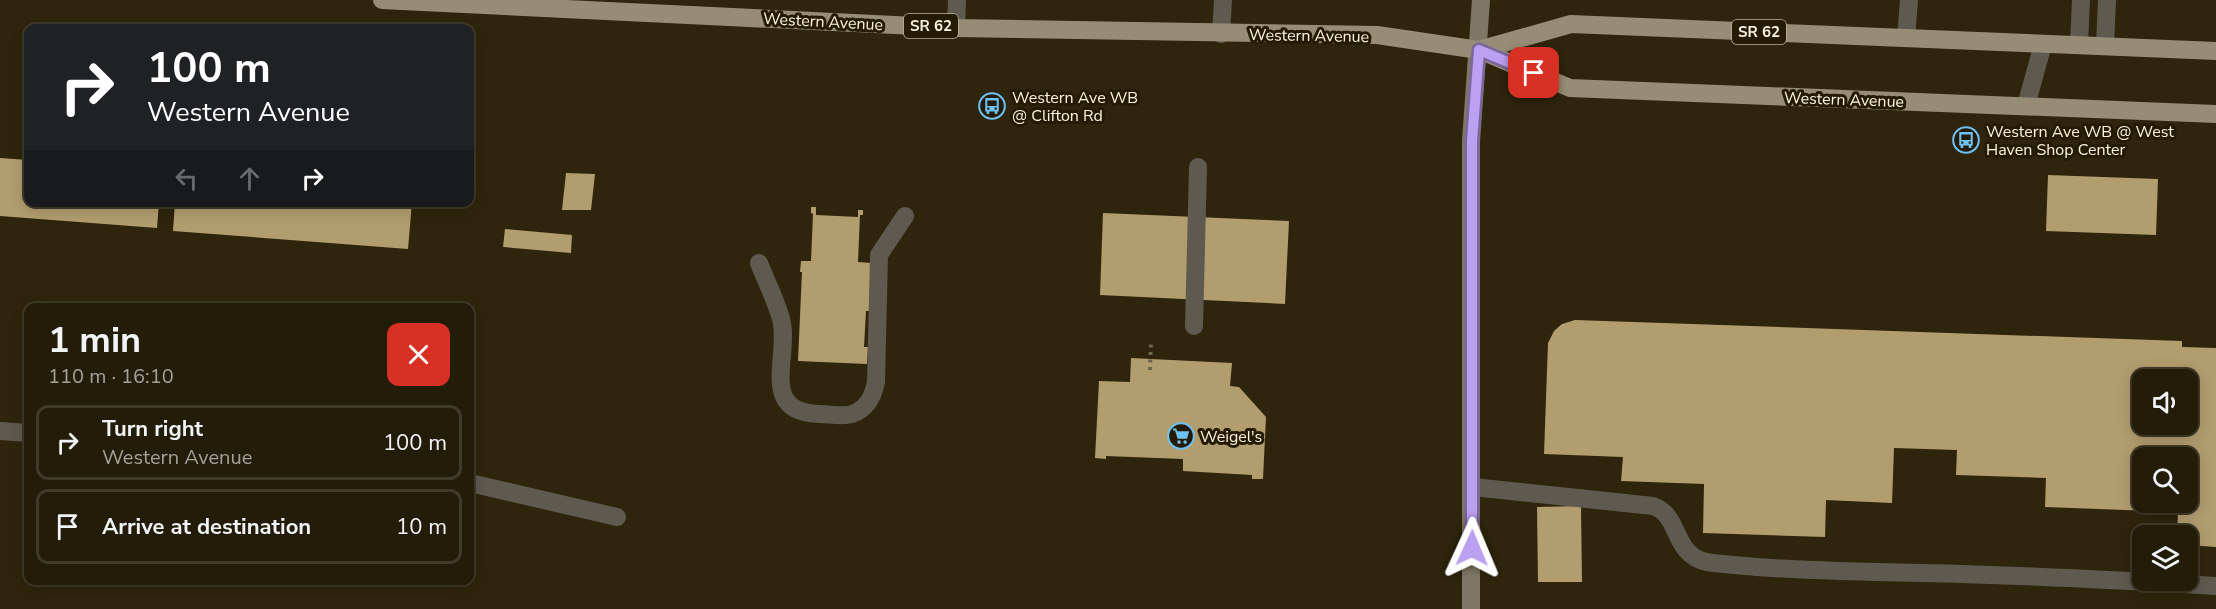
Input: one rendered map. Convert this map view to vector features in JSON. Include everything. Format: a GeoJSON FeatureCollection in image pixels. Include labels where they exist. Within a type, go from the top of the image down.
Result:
{"type":"FeatureCollection","features":[{"type":"Feature","properties":{"kind":"main road","name":"Western Avenue"},"geometry":{"type":"LineString","coordinates":[[382,0],[956,28],[1377,35],[1479,50],[1570,88],[2216,114]]}},
{"type":"Feature","properties":{"kind":"main road","name":"Western Avenue"},"geometry":{"type":"LineString","coordinates":[[1479,50],[1571,24],[2216,51]]}},
{"type":"Feature","properties":{"kind":"street"},"geometry":{"type":"LineString","coordinates":[[956,28],[957,0]]}},
{"type":"Feature","properties":{"kind":"street"},"geometry":{"type":"LineString","coordinates":[[1221,34],[1222,0]]}},
{"type":"Feature","properties":{"kind":"street"},"geometry":{"type":"LineString","coordinates":[[1471,609],[1472,141],[1482,0]]}},
{"type":"Feature","properties":{"kind":"street"},"geometry":{"type":"LineString","coordinates":[[1906,38],[1909,0]]}},
{"type":"Feature","properties":{"kind":"street"},"geometry":{"type":"LineString","coordinates":[[2079,45],[2081,0]]}},
{"type":"Feature","properties":{"kind":"street"},"geometry":{"type":"LineString","coordinates":[[2105,46],[2107,0]]}},
{"type":"Feature","properties":{"kind":"street"},"geometry":{"type":"LineString","coordinates":[[2026,106],[2043,44]]}},
{"type":"Feature","properties":{"kind":"street"},"geometry":{"type":"LineString","coordinates":[[1194,326],[1198,167]]}},
{"type":"Feature","properties":{"kind":"street"},"geometry":{"type":"LineString","coordinates":[[759,263],[782,321],[781,388],[785,399],[790,406],[800,412],[848,415],[859,411],[874,393],[879,255],[905,216]]}},
{"type":"Feature","properties":{"kind":"street"},"geometry":{"type":"LineString","coordinates":[[0,431],[24,433]]}},
{"type":"Feature","properties":{"kind":"street"},"geometry":{"type":"LineString","coordinates":[[474,484],[617,517]]}},
{"type":"Feature","properties":{"kind":"street"},"geometry":{"type":"LineString","coordinates":[[1473,487],[1660,508],[1685,550],[1691,556],[1707,562],[1803,571],[1942,574],[2216,586]]}},
{"type":"Feature","properties":{"kind":"path"},"geometry":{"type":"LineString","coordinates":[[1150,370],[1151,340]]}},
{"type":"Feature","properties":{"kind":"building"},"geometry":{"type":"Polygon","coordinates":[[[0,158],[24,160],[24,207],[159,207],[157,228],[0,216],[0,158]]]}},
{"type":"Feature","properties":{"kind":"building"},"geometry":{"type":"Polygon","coordinates":[[[566,173],[595,174],[591,210],[562,210],[566,173]]]}},
{"type":"Feature","properties":{"kind":"building"},"geometry":{"type":"Polygon","coordinates":[[[2048,175],[2158,179],[2156,235],[2046,231],[2048,175]]]}},
{"type":"Feature","properties":{"kind":"building"},"geometry":{"type":"Polygon","coordinates":[[[175,207],[412,207],[408,249],[173,231],[175,207]]]}},
{"type":"Feature","properties":{"kind":"building"},"geometry":{"type":"Polygon","coordinates":[[[811,207],[816,207],[816,215],[858,217],[858,210],[863,210],[863,215],[860,215],[858,262],[871,263],[869,311],[866,311],[864,347],[868,347],[867,364],[798,361],[802,272],[800,272],[801,261],[811,261],[813,214],[811,207]]]}},
{"type":"Feature","properties":{"kind":"building"},"geometry":{"type":"Polygon","coordinates":[[[1103,213],[1289,221],[1285,304],[1100,295],[1103,213]]]}},
{"type":"Feature","properties":{"kind":"building"},"geometry":{"type":"Polygon","coordinates":[[[505,229],[572,235],[571,253],[503,247],[505,229]]]}},
{"type":"Feature","properties":{"kind":"building"},"geometry":{"type":"Polygon","coordinates":[[[1575,320],[2182,341],[2182,347],[2216,348],[2216,547],[2198,546],[2198,525],[2177,525],[2178,513],[2198,513],[2198,447],[2132,447],[2132,510],[2045,507],[2046,478],[1956,475],[1957,450],[1894,448],[1892,503],[1826,500],[1825,537],[1703,533],[1704,484],[1621,481],[1623,457],[1544,454],[1548,343],[1554,331],[1562,324],[1575,320]]]}},
{"type":"Feature","properties":{"kind":"building","name":"Weigel's"},"geometry":{"type":"Polygon","coordinates":[[[1131,358],[1232,363],[1230,386],[1239,387],[1266,417],[1263,479],[1252,479],[1252,475],[1183,471],[1183,459],[1106,456],[1106,459],[1095,458],[1099,381],[1130,382],[1131,358]]]}},
{"type":"Feature","properties":{"kind":"building"},"geometry":{"type":"Polygon","coordinates":[[[1581,506],[1582,582],[1538,582],[1537,507],[1581,506]]]}},
{"type":"Feature","properties":{"kind":"place","name":"Western Ave WB @ Clifton Rd"},"geometry":{"type":"Point","coordinates":[992,106]}},
{"type":"Feature","properties":{"kind":"place","name":"Western Ave WB @ West Haven Shop Center"},"geometry":{"type":"Point","coordinates":[1966,140]}},
{"type":"Feature","properties":{"kind":"place","name":"Weigel's"},"geometry":{"type":"Point","coordinates":[1181,436]}},
{"type":"Feature","properties":{"kind":"route"},"geometry":{"type":"LineString","coordinates":[[1472,548],[1472,141],[1479,50],[1534,73]]}}]}
